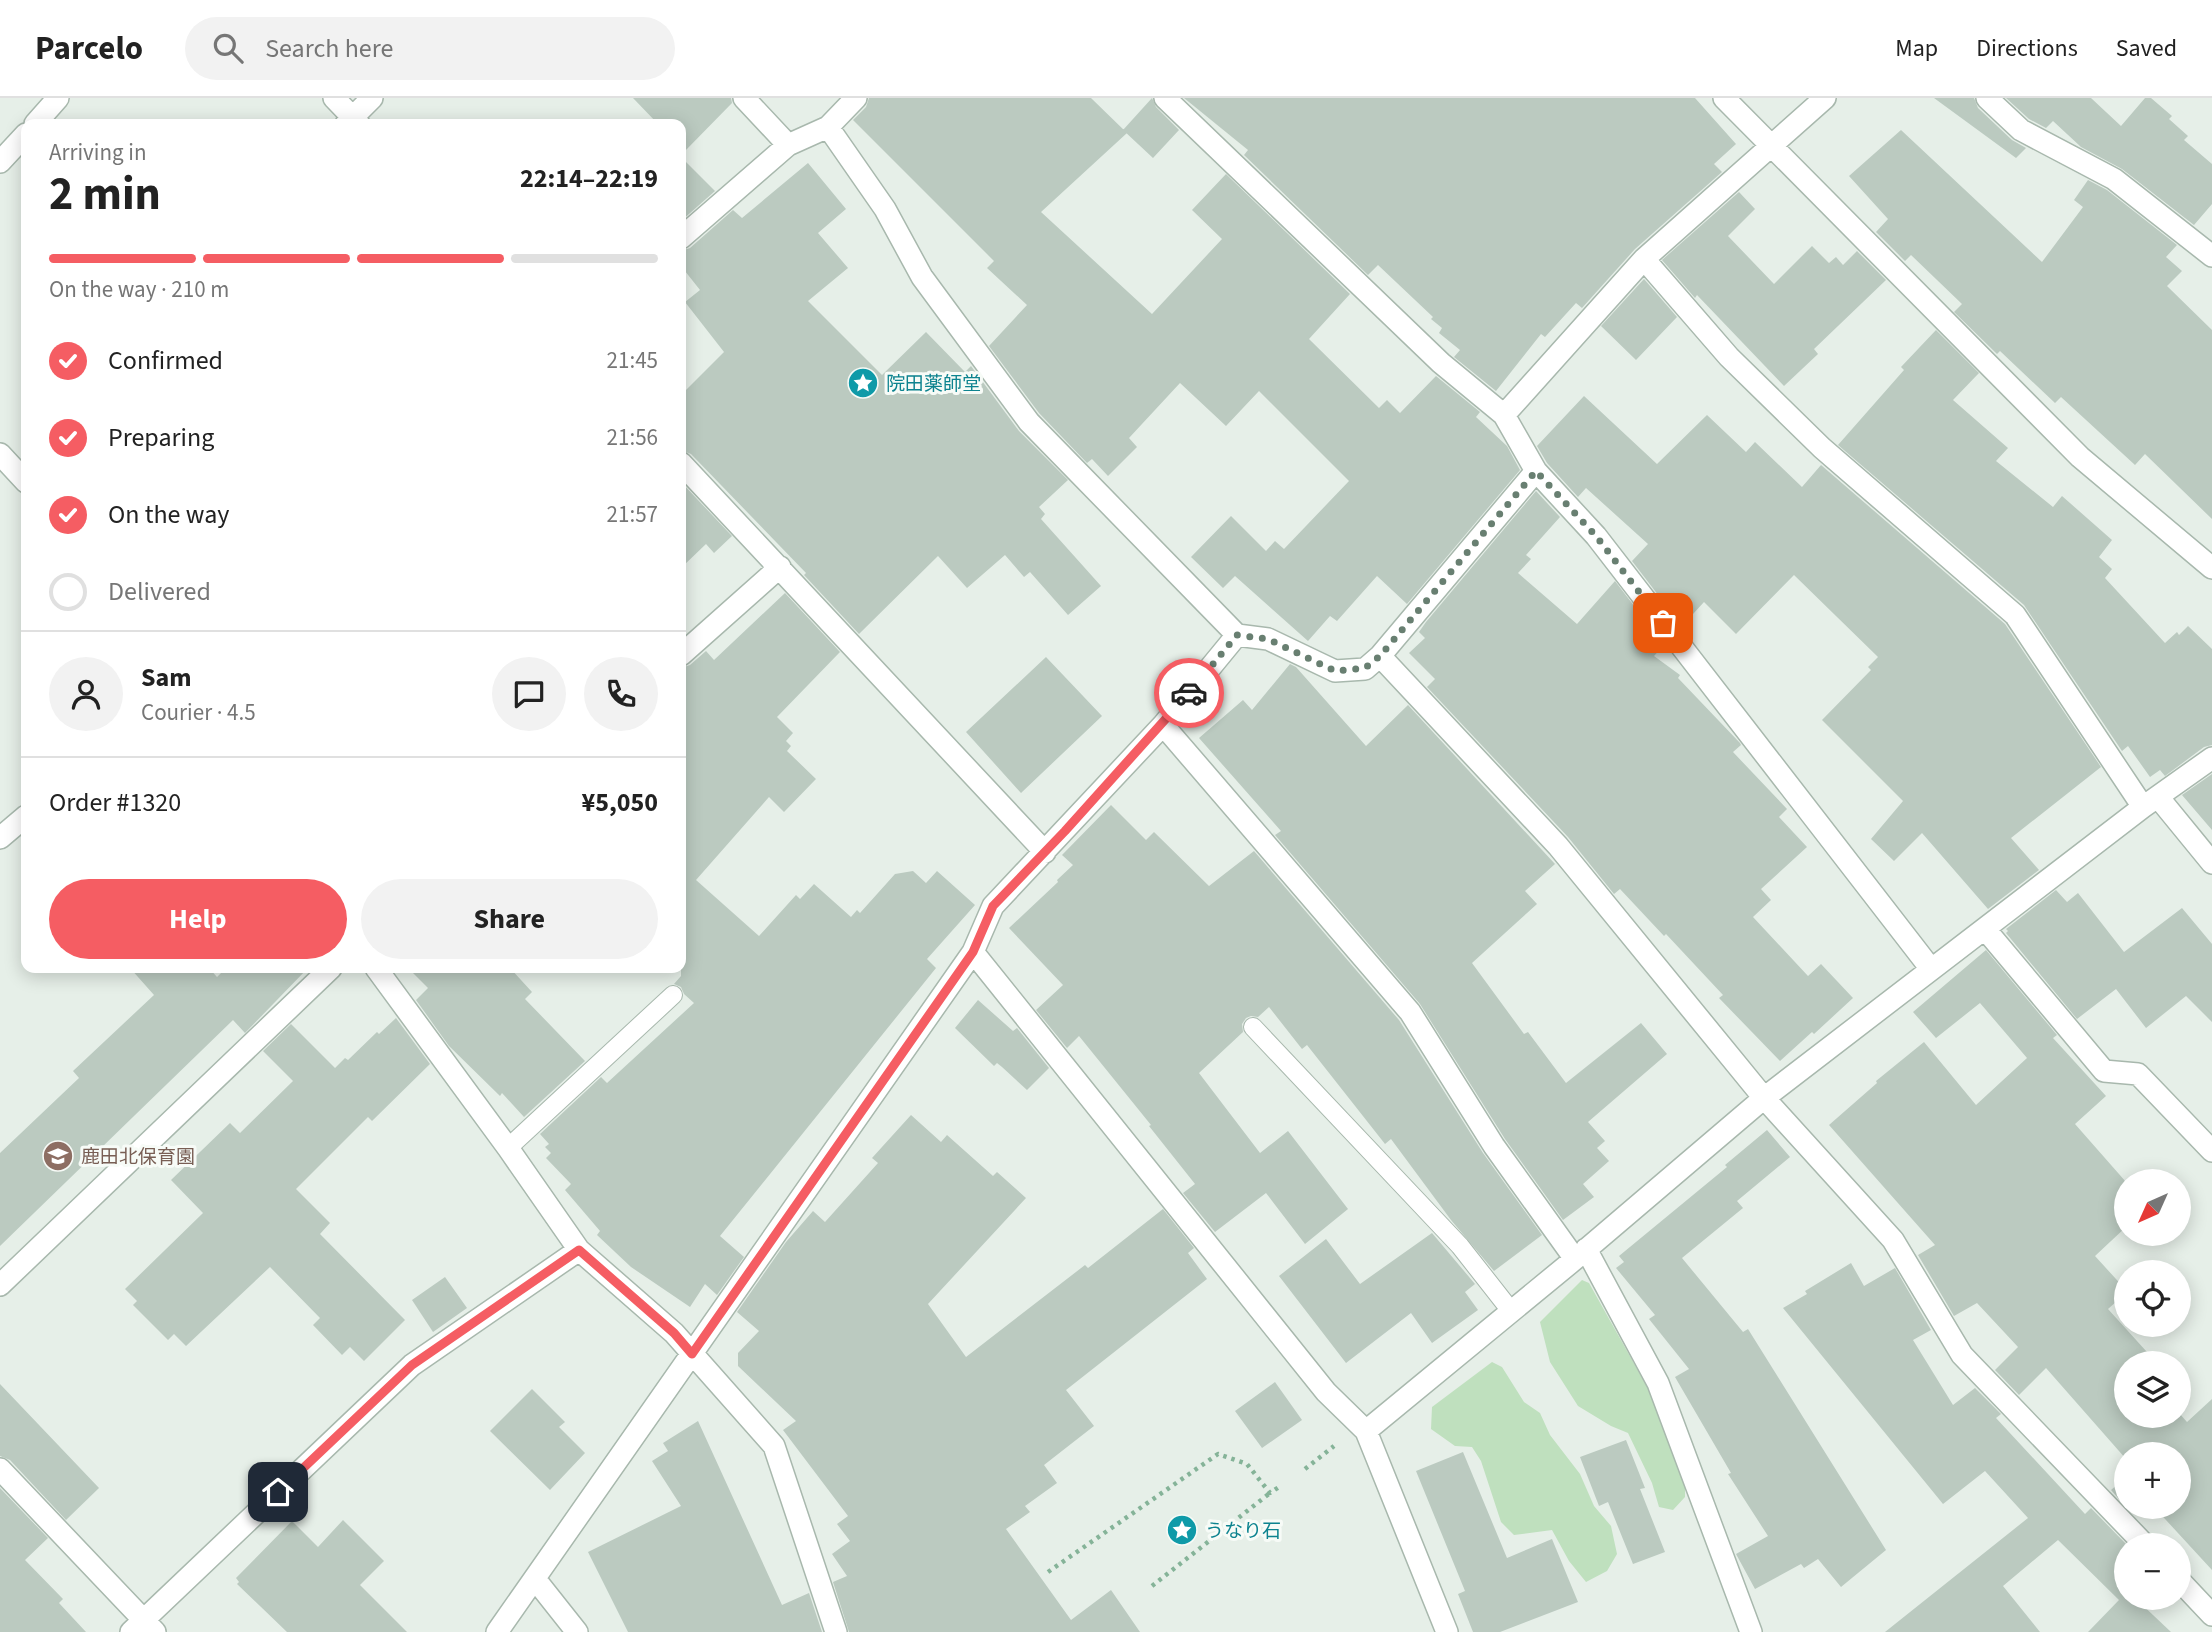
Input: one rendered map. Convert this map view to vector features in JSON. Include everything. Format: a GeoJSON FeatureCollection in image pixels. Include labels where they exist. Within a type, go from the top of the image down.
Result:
{"type":"FeatureCollection","features":[{"type":"Feature","properties":{"kind":"street"},"geometry":{"type":"LineString","coordinates":[[40,119],[58,98]]}},
{"type":"Feature","properties":{"kind":"street"},"geometry":{"type":"LineString","coordinates":[[334,98],[351,119]]}},
{"type":"Feature","properties":{"kind":"street"},"geometry":{"type":"LineString","coordinates":[[355,119],[372,98]]}},
{"type":"Feature","properties":{"kind":"street"},"geometry":{"type":"LineString","coordinates":[[744,98],[788,145]]}},
{"type":"Feature","properties":{"kind":"street"},"geometry":{"type":"LineString","coordinates":[[686,234],[788,145],[828,127],[856,98]]}},
{"type":"Feature","properties":{"kind":"street"},"geometry":{"type":"LineString","coordinates":[[1165,98],[1441,363],[1504,415],[1536,471],[1596,536],[1931,969]]}},
{"type":"Feature","properties":{"kind":"street"},"geometry":{"type":"LineString","coordinates":[[1724,98],[2080,457],[2212,568]]}},
{"type":"Feature","properties":{"kind":"street"},"geometry":{"type":"LineString","coordinates":[[1504,415],[1644,259],[1825,98]]}},
{"type":"Feature","properties":{"kind":"street"},"geometry":{"type":"LineString","coordinates":[[1987,98],[2021,130],[2114,180],[2212,256]]}},
{"type":"Feature","properties":{"kind":"street"},"geometry":{"type":"LineString","coordinates":[[828,127],[885,209],[922,277],[1029,422],[1237,635],[1268,639],[1335,671],[1365,668],[1380,656],[1536,471]]}},
{"type":"Feature","properties":{"kind":"street"},"geometry":{"type":"LineString","coordinates":[[0,162],[21,139]]}},
{"type":"Feature","properties":{"kind":"street"},"geometry":{"type":"LineString","coordinates":[[1644,259],[1729,357],[1822,448],[2015,615],[2150,802],[2212,863]]}},
{"type":"Feature","properties":{"kind":"street"},"geometry":{"type":"LineString","coordinates":[[12,458],[21,473]]}},
{"type":"Feature","properties":{"kind":"street"},"geometry":{"type":"LineString","coordinates":[[686,468],[1045,852]]}},
{"type":"Feature","properties":{"kind":"street"},"geometry":{"type":"LineString","coordinates":[[686,651],[780,567]]}},
{"type":"Feature","properties":{"kind":"street"},"geometry":{"type":"LineString","coordinates":[[497,1632],[973,952],[993,906],[1163,725],[1237,635]]}},
{"type":"Feature","properties":{"kind":"street"},"geometry":{"type":"LineString","coordinates":[[1380,656],[1558,846],[1764,1098],[1894,1240],[1962,1355],[2133,1533]]}},
{"type":"Feature","properties":{"kind":"street"},"geometry":{"type":"LineString","coordinates":[[1163,725],[1410,1012],[1494,1146],[1581,1254],[1658,1383],[1751,1632]]}},
{"type":"Feature","properties":{"kind":"street"},"geometry":{"type":"LineString","coordinates":[[1366,1430],[1581,1254],[1764,1098],[2150,802],[2212,758]]}},
{"type":"Feature","properties":{"kind":"street"},"geometry":{"type":"LineString","coordinates":[[0,838],[21,820]]}},
{"type":"Feature","properties":{"kind":"street"},"geometry":{"type":"LineString","coordinates":[[1985,929],[2104,1071],[2138,1074],[2212,1151]]}},
{"type":"Feature","properties":{"kind":"street"},"geometry":{"type":"LineString","coordinates":[[973,952],[1326,1392],[1366,1430],[1447,1632]]}},
{"type":"Feature","properties":{"kind":"street"},"geometry":{"type":"LineString","coordinates":[[0,1285],[326,973]]}},
{"type":"Feature","properties":{"kind":"street"},"geometry":{"type":"LineString","coordinates":[[380,973],[579,1250],[674,1333],[774,1446],[836,1632]]}},
{"type":"Feature","properties":{"kind":"street"},"geometry":{"type":"LineString","coordinates":[[0,1469],[143,1628],[412,1365],[579,1250]]}},
{"type":"Feature","properties":{"kind":"street"},"geometry":{"type":"LineString","coordinates":[[536,1579],[577,1632]]}},
{"type":"Feature","properties":{"kind":"street"},"geometry":{"type":"LineString","coordinates":[[2191,1593],[2212,1615]]}},
{"type":"Feature","properties":{"kind":"lane"},"geometry":{"type":"LineString","coordinates":[[508,1148],[673,995]]}},
{"type":"Feature","properties":{"kind":"lane"},"geometry":{"type":"LineString","coordinates":[[1253,1027],[1460,1247],[1511,1311]]}},
{"type":"Feature","properties":{"kind":"path"},"geometry":{"type":"LineString","coordinates":[[1048,1572],[1218,1454],[1247,1464],[1270,1493]]}},
{"type":"Feature","properties":{"kind":"path"},"geometry":{"type":"LineString","coordinates":[[1152,1586],[1279,1488]]}},
{"type":"Feature","properties":{"kind":"green space"},"geometry":{"type":"Polygon","coordinates":[[[1582,1280],[1589,1283],[1650,1392],[1685,1483],[1685,1497],[1673,1510],[1659,1507],[1652,1483],[1628,1433],[1578,1406],[1550,1362],[1540,1322],[1582,1280]]]}},
{"type":"Feature","properties":{"kind":"green space"},"geometry":{"type":"Polygon","coordinates":[[[1492,1362],[1502,1367],[1524,1402],[1540,1413],[1550,1435],[1580,1474],[1594,1506],[1611,1526],[1617,1554],[1607,1571],[1586,1582],[1569,1561],[1552,1530],[1514,1535],[1501,1522],[1481,1461],[1472,1447],[1455,1446],[1431,1429],[1432,1407],[1492,1362]]]}},
{"type":"Feature","properties":{"kind":"building"},"geometry":{"type":"Polygon","coordinates":[[[633,98],[731,98],[732,103],[686,150],[686,119],[653,119],[633,98]]]}},
{"type":"Feature","properties":{"kind":"building"},"geometry":{"type":"Polygon","coordinates":[[[869,98],[1091,98],[1127,133],[1041,212],[1152,314],[1222,239],[1192,210],[1226,174],[1350,294],[1309,339],[1379,408],[1387,400],[1400,413],[1436,376],[1480,412],[1476,417],[1507,446],[1520,470],[1407,604],[1377,576],[1337,621],[1330,616],[1308,641],[1235,576],[1223,588],[1191,557],[1231,516],[1266,551],[1275,541],[1284,549],[1349,481],[1259,391],[1226,426],[1180,383],[1129,438],[1137,447],[1108,476],[1092,459],[1087,463],[1039,413],[989,346],[1027,305],[987,268],[994,261],[853,120],[866,107],[869,98]]]}},
{"type":"Feature","properties":{"kind":"building"},"geometry":{"type":"Polygon","coordinates":[[[1152,98],[1156,107],[1179,130],[1153,158],[1123,130],[1152,98]]]}},
{"type":"Feature","properties":{"kind":"building"},"geometry":{"type":"Polygon","coordinates":[[[1184,98],[1695,98],[1736,144],[1714,164],[1722,172],[1635,249],[1582,308],[1576,303],[1545,337],[1541,334],[1496,391],[1454,357],[1460,350],[1439,333],[1442,328],[1431,319],[1433,317],[1378,265],[1368,275],[1244,155],[1248,150],[1184,98]]]}},
{"type":"Feature","properties":{"kind":"building"},"geometry":{"type":"Polygon","coordinates":[[[1934,98],[1974,98],[1978,108],[2012,140],[2026,148],[2016,158],[1934,98]]]}},
{"type":"Feature","properties":{"kind":"building"},"geometry":{"type":"Polygon","coordinates":[[[2006,98],[2091,98],[2121,126],[2145,98],[2151,98],[2172,116],[2169,119],[2188,136],[2184,140],[2212,164],[2212,204],[2194,225],[2122,169],[2081,147],[2053,121],[2046,128],[2029,119],[2006,98]]]}},
{"type":"Feature","properties":{"kind":"building"},"geometry":{"type":"Polygon","coordinates":[[[1901,130],[2042,262],[2083,207],[2074,200],[2088,180],[2107,190],[2177,245],[2166,257],[2182,271],[2167,286],[2212,330],[2212,519],[2145,454],[2135,465],[2061,397],[2055,403],[2000,351],[1997,354],[1954,312],[1962,304],[1911,255],[1905,261],[1876,232],[1888,219],[1849,176],[1901,130]]]}},
{"type":"Feature","properties":{"kind":"building"},"geometry":{"type":"Polygon","coordinates":[[[686,162],[715,191],[686,217],[686,162]]]}},
{"type":"Feature","properties":{"kind":"building"},"geometry":{"type":"Polygon","coordinates":[[[808,163],[846,209],[818,233],[848,268],[808,301],[882,375],[926,332],[965,372],[971,366],[1019,431],[1068,480],[1039,507],[1045,514],[1041,519],[1101,586],[1068,615],[1030,572],[1024,577],[1005,555],[967,588],[938,556],[859,634],[804,575],[806,573],[691,454],[686,452],[686,390],[724,352],[686,303],[700,290],[686,272],[686,249],[733,210],[742,218],[808,163]]]}},
{"type":"Feature","properties":{"kind":"building"},"geometry":{"type":"Polygon","coordinates":[[[1739,192],[1755,209],[1728,236],[1774,284],[1812,246],[1829,263],[1836,257],[1843,265],[1857,251],[1886,280],[1814,349],[1818,354],[1784,386],[1697,295],[1695,298],[1662,260],[1739,192]]]}},
{"type":"Feature","properties":{"kind":"building"},"geometry":{"type":"Polygon","coordinates":[[[1644,279],[1677,317],[1636,360],[1601,326],[1644,279]]]}},
{"type":"Feature","properties":{"kind":"building"},"geometry":{"type":"Polygon","coordinates":[[[1936,330],[1979,373],[1953,400],[2008,448],[1996,461],[2053,507],[2062,496],[2112,540],[2099,557],[2112,569],[2105,578],[2165,643],[2188,626],[2212,649],[2212,745],[2204,747],[2165,776],[2160,770],[2150,777],[2128,746],[2122,751],[2024,605],[1838,445],[1904,370],[1901,367],[1936,330]]]}},
{"type":"Feature","properties":{"kind":"building"},"geometry":{"type":"Polygon","coordinates":[[[1584,396],[1657,464],[1707,415],[1746,452],[1755,442],[1802,487],[1821,465],[2005,624],[2101,767],[2011,838],[2039,870],[1988,909],[1922,833],[1894,861],[1871,839],[1903,801],[1822,720],[1871,670],[1868,667],[1878,657],[1794,575],[1736,634],[1704,602],[1682,626],[1632,561],[1648,544],[1586,488],[1578,497],[1547,463],[1537,446],[1584,396]]]}},
{"type":"Feature","properties":{"kind":"building"},"geometry":{"type":"Polygon","coordinates":[[[686,487],[732,536],[714,553],[706,544],[686,563],[686,487]]]}},
{"type":"Feature","properties":{"kind":"building"},"geometry":{"type":"Polygon","coordinates":[[[1536,491],[1560,517],[1526,555],[1531,559],[1518,573],[1577,624],[1615,581],[1664,645],[1654,656],[1680,675],[1678,678],[1740,743],[1733,752],[1787,809],[1779,817],[1807,847],[1761,889],[1771,900],[1753,917],[1808,976],[1821,964],[1853,998],[1780,1061],[1719,998],[1723,995],[1666,934],[1664,936],[1620,889],[1614,894],[1568,837],[1427,687],[1435,679],[1409,653],[1425,638],[1419,632],[1426,622],[1536,491]]]}},
{"type":"Feature","properties":{"kind":"building"},"geometry":{"type":"Polygon","coordinates":[[[785,593],[840,652],[777,717],[793,733],[786,741],[791,746],[787,751],[816,779],[784,812],[769,797],[696,880],[759,936],[796,895],[800,899],[814,884],[851,917],[857,910],[860,913],[895,874],[913,871],[926,883],[937,871],[975,905],[927,959],[936,968],[720,1236],[744,1257],[717,1295],[705,1284],[690,1307],[631,1267],[597,1235],[600,1231],[565,1190],[571,1184],[546,1158],[551,1153],[545,1147],[549,1144],[540,1134],[601,1077],[607,1083],[694,1003],[681,987],[674,984],[681,973],[686,973],[686,666],[706,651],[714,660],[785,593]]]}},
{"type":"Feature","properties":{"kind":"building"},"geometry":{"type":"Polygon","coordinates":[[[1046,657],[1102,716],[1021,793],[966,732],[1046,657]]]}},
{"type":"Feature","properties":{"kind":"building"},"geometry":{"type":"Polygon","coordinates":[[[1290,664],[1296,667],[1366,746],[1408,705],[1555,864],[1525,891],[1537,904],[1472,963],[1524,1034],[1528,1032],[1566,1083],[1641,1023],[1667,1054],[1588,1122],[1605,1141],[1597,1148],[1609,1161],[1583,1184],[1594,1197],[1563,1220],[1505,1139],[1420,1004],[1275,835],[1281,831],[1199,738],[1243,700],[1252,710],[1290,664]]]}},
{"type":"Feature","properties":{"kind":"building"},"geometry":{"type":"Polygon","coordinates":[[[2212,774],[2212,830],[2182,795],[2212,774]]]}},
{"type":"Feature","properties":{"kind":"building"},"geometry":{"type":"Polygon","coordinates":[[[1111,805],[1146,840],[1154,832],[1209,886],[1254,851],[1399,1020],[1483,1153],[1542,1235],[1494,1271],[1451,1220],[1391,1139],[1385,1144],[1307,1045],[1302,1049],[1269,1007],[1258,1017],[1246,1018],[1242,1024],[1243,1032],[1199,1073],[1260,1153],[1288,1131],[1348,1209],[1305,1244],[1266,1193],[1215,1232],[1183,1193],[1195,1184],[1149,1126],[1151,1125],[1079,1036],[1067,1048],[1036,1010],[1063,985],[1009,928],[1073,865],[1062,855],[1111,805]]]}},
{"type":"Feature","properties":{"kind":"building"},"geometry":{"type":"Polygon","coordinates":[[[2056,890],[2067,902],[2078,893],[2124,952],[2182,908],[2212,944],[2212,1022],[2186,996],[2146,1028],[2116,989],[2077,1019],[2006,933],[2006,929],[2056,890]]]}},
{"type":"Feature","properties":{"kind":"building"},"geometry":{"type":"Polygon","coordinates":[[[1986,950],[2057,1035],[2053,1038],[2106,1096],[2075,1124],[2115,1169],[2114,1238],[2095,1256],[2114,1277],[2114,1304],[2108,1309],[2114,1316],[2114,1337],[2133,1337],[2146,1351],[2114,1351],[2114,1428],[2191,1428],[2191,1418],[2212,1399],[2212,1570],[2191,1547],[2191,1533],[2178,1533],[2165,1519],[2191,1519],[2191,1442],[2114,1442],[2114,1445],[2046,1368],[2019,1395],[1995,1370],[2018,1347],[1977,1303],[1954,1316],[1918,1255],[1935,1245],[1829,1125],[1877,1083],[1876,1081],[1924,1042],[1976,1105],[2027,1058],[1980,1003],[1936,1038],[1913,1012],[1986,950]]]}},
{"type":"Feature","properties":{"kind":"building"},"geometry":{"type":"Polygon","coordinates":[[[134,973],[213,973],[217,977],[221,973],[303,973],[245,1033],[233,1020],[0,1246],[0,1153],[79,1078],[73,1071],[154,995],[134,973]]]}},
{"type":"Feature","properties":{"kind":"building"},"geometry":{"type":"Polygon","coordinates":[[[413,973],[515,973],[532,992],[525,999],[585,1061],[524,1117],[502,1093],[500,1096],[449,1046],[416,1000],[428,988],[413,973]]]}},
{"type":"Feature","properties":{"kind":"building"},"geometry":{"type":"Polygon","coordinates":[[[978,1000],[1013,1031],[1017,1028],[1049,1068],[1027,1090],[997,1063],[994,1066],[955,1028],[978,1000]]]}},
{"type":"Feature","properties":{"kind":"building"},"geometry":{"type":"Polygon","coordinates":[[[396,1018],[430,1064],[372,1121],[368,1117],[296,1189],[330,1223],[320,1234],[405,1320],[364,1361],[350,1347],[342,1355],[313,1325],[320,1318],[270,1267],[186,1346],[174,1334],[168,1340],[133,1305],[137,1301],[125,1289],[203,1213],[171,1180],[230,1123],[240,1133],[293,1081],[263,1051],[291,1024],[335,1068],[396,1018]]]}},
{"type":"Feature","properties":{"kind":"building"},"geometry":{"type":"Polygon","coordinates":[[[911,1115],[941,1142],[947,1135],[993,1176],[997,1172],[1026,1198],[928,1304],[966,1357],[1085,1265],[1088,1268],[1163,1209],[1194,1248],[1188,1253],[1207,1279],[1066,1390],[1094,1426],[1044,1465],[1057,1483],[1025,1506],[1030,1512],[1006,1529],[1071,1620],[1111,1590],[1140,1632],[849,1632],[833,1582],[847,1576],[832,1554],[850,1541],[837,1524],[848,1516],[783,1430],[796,1421],[738,1366],[738,1353],[759,1331],[737,1312],[786,1242],[813,1211],[825,1222],[878,1163],[872,1158],[911,1115]]]}},
{"type":"Feature","properties":{"kind":"building"},"geometry":{"type":"Polygon","coordinates":[[[1767,1130],[1790,1157],[1737,1201],[1743,1208],[1682,1258],[1743,1332],[1748,1329],[1886,1550],[1841,1587],[1818,1559],[1804,1568],[1801,1564],[1755,1589],[1736,1554],[1768,1536],[1728,1474],[1731,1473],[1675,1377],[1689,1369],[1649,1319],[1655,1315],[1616,1268],[1624,1262],[1619,1256],[1727,1167],[1725,1165],[1767,1130]]]}},
{"type":"Feature","properties":{"kind":"building"},"geometry":{"type":"Polygon","coordinates":[[[1432,1233],[1475,1284],[1465,1292],[1478,1310],[1432,1343],[1411,1313],[1346,1363],[1279,1276],[1326,1239],[1360,1284],[1432,1233]]]}},
{"type":"Feature","properties":{"kind":"building"},"geometry":{"type":"Polygon","coordinates":[[[1851,1263],[1864,1286],[1895,1268],[1931,1330],[1913,1340],[1953,1405],[1975,1388],[2001,1414],[1996,1418],[2085,1514],[2091,1508],[2115,1533],[2114,1595],[2058,1540],[2003,1586],[2040,1632],[1885,1632],[2028,1518],[1985,1471],[1943,1504],[1783,1308],[1807,1294],[1805,1291],[1851,1263]]]}},
{"type":"Feature","properties":{"kind":"building"},"geometry":{"type":"Polygon","coordinates":[[[445,1277],[467,1308],[433,1332],[412,1300],[445,1277]]]}},
{"type":"Feature","properties":{"kind":"building"},"geometry":{"type":"Polygon","coordinates":[[[1275,1382],[1302,1420],[1262,1448],[1235,1411],[1275,1382]]]}},
{"type":"Feature","properties":{"kind":"building"},"geometry":{"type":"Polygon","coordinates":[[[0,1384],[99,1488],[66,1520],[10,1460],[0,1456],[0,1384]]]}},
{"type":"Feature","properties":{"kind":"building"},"geometry":{"type":"Polygon","coordinates":[[[532,1389],[565,1422],[559,1427],[585,1453],[550,1490],[490,1431],[532,1389]]]}},
{"type":"Feature","properties":{"kind":"building"},"geometry":{"type":"Polygon","coordinates":[[[698,1421],[782,1605],[809,1593],[822,1632],[628,1632],[588,1552],[681,1506],[652,1461],[668,1451],[663,1443],[698,1421]]]}},
{"type":"Feature","properties":{"kind":"building"},"geometry":{"type":"Polygon","coordinates":[[[1626,1440],[1645,1488],[1640,1489],[1665,1552],[1633,1564],[1608,1502],[1599,1506],[1580,1457],[1626,1440]]]}},
{"type":"Feature","properties":{"kind":"building"},"geometry":{"type":"Polygon","coordinates":[[[1463,1452],[1507,1558],[1552,1539],[1578,1602],[1500,1632],[1473,1632],[1458,1594],[1465,1591],[1416,1471],[1463,1452]]]}},
{"type":"Feature","properties":{"kind":"building"},"geometry":{"type":"Polygon","coordinates":[[[0,1488],[48,1538],[25,1560],[63,1599],[59,1603],[86,1632],[0,1632],[0,1488]]]}},
{"type":"Feature","properties":{"kind":"building"},"geometry":{"type":"Polygon","coordinates":[[[343,1520],[384,1561],[360,1585],[407,1632],[287,1632],[237,1584],[239,1582],[236,1578],[292,1521],[318,1547],[343,1520]]]}},
{"type":"Feature","properties":{"kind":"building"},"geometry":{"type":"Polygon","coordinates":[[[2114,1605],[2114,1610],[2148,1610],[2171,1632],[2088,1632],[2114,1605]]]}},
{"type":"Feature","properties":{"kind":"way so far"},"geometry":{"type":"LineString","coordinates":[[1189,693],[1237,635],[1268,639],[1335,671],[1365,668],[1380,656],[1536,471],[1596,536],[1663,623]]}},
{"type":"Feature","properties":{"kind":"place","name":"院田薬師堂"},"geometry":{"type":"Point","coordinates":[863,383]}},
{"type":"Feature","properties":{"kind":"place","name":"鹿田北保育園"},"geometry":{"type":"Point","coordinates":[58,1156]}},
{"type":"Feature","properties":{"kind":"place","name":"うなり石"},"geometry":{"type":"Point","coordinates":[1182,1530]}},
{"type":"Feature","properties":{"kind":"route"},"geometry":{"type":"LineString","coordinates":[[278,1492],[412,1365],[579,1250],[674,1333],[692,1354],[973,952],[993,906],[1163,725],[1189,693]]}}]}
